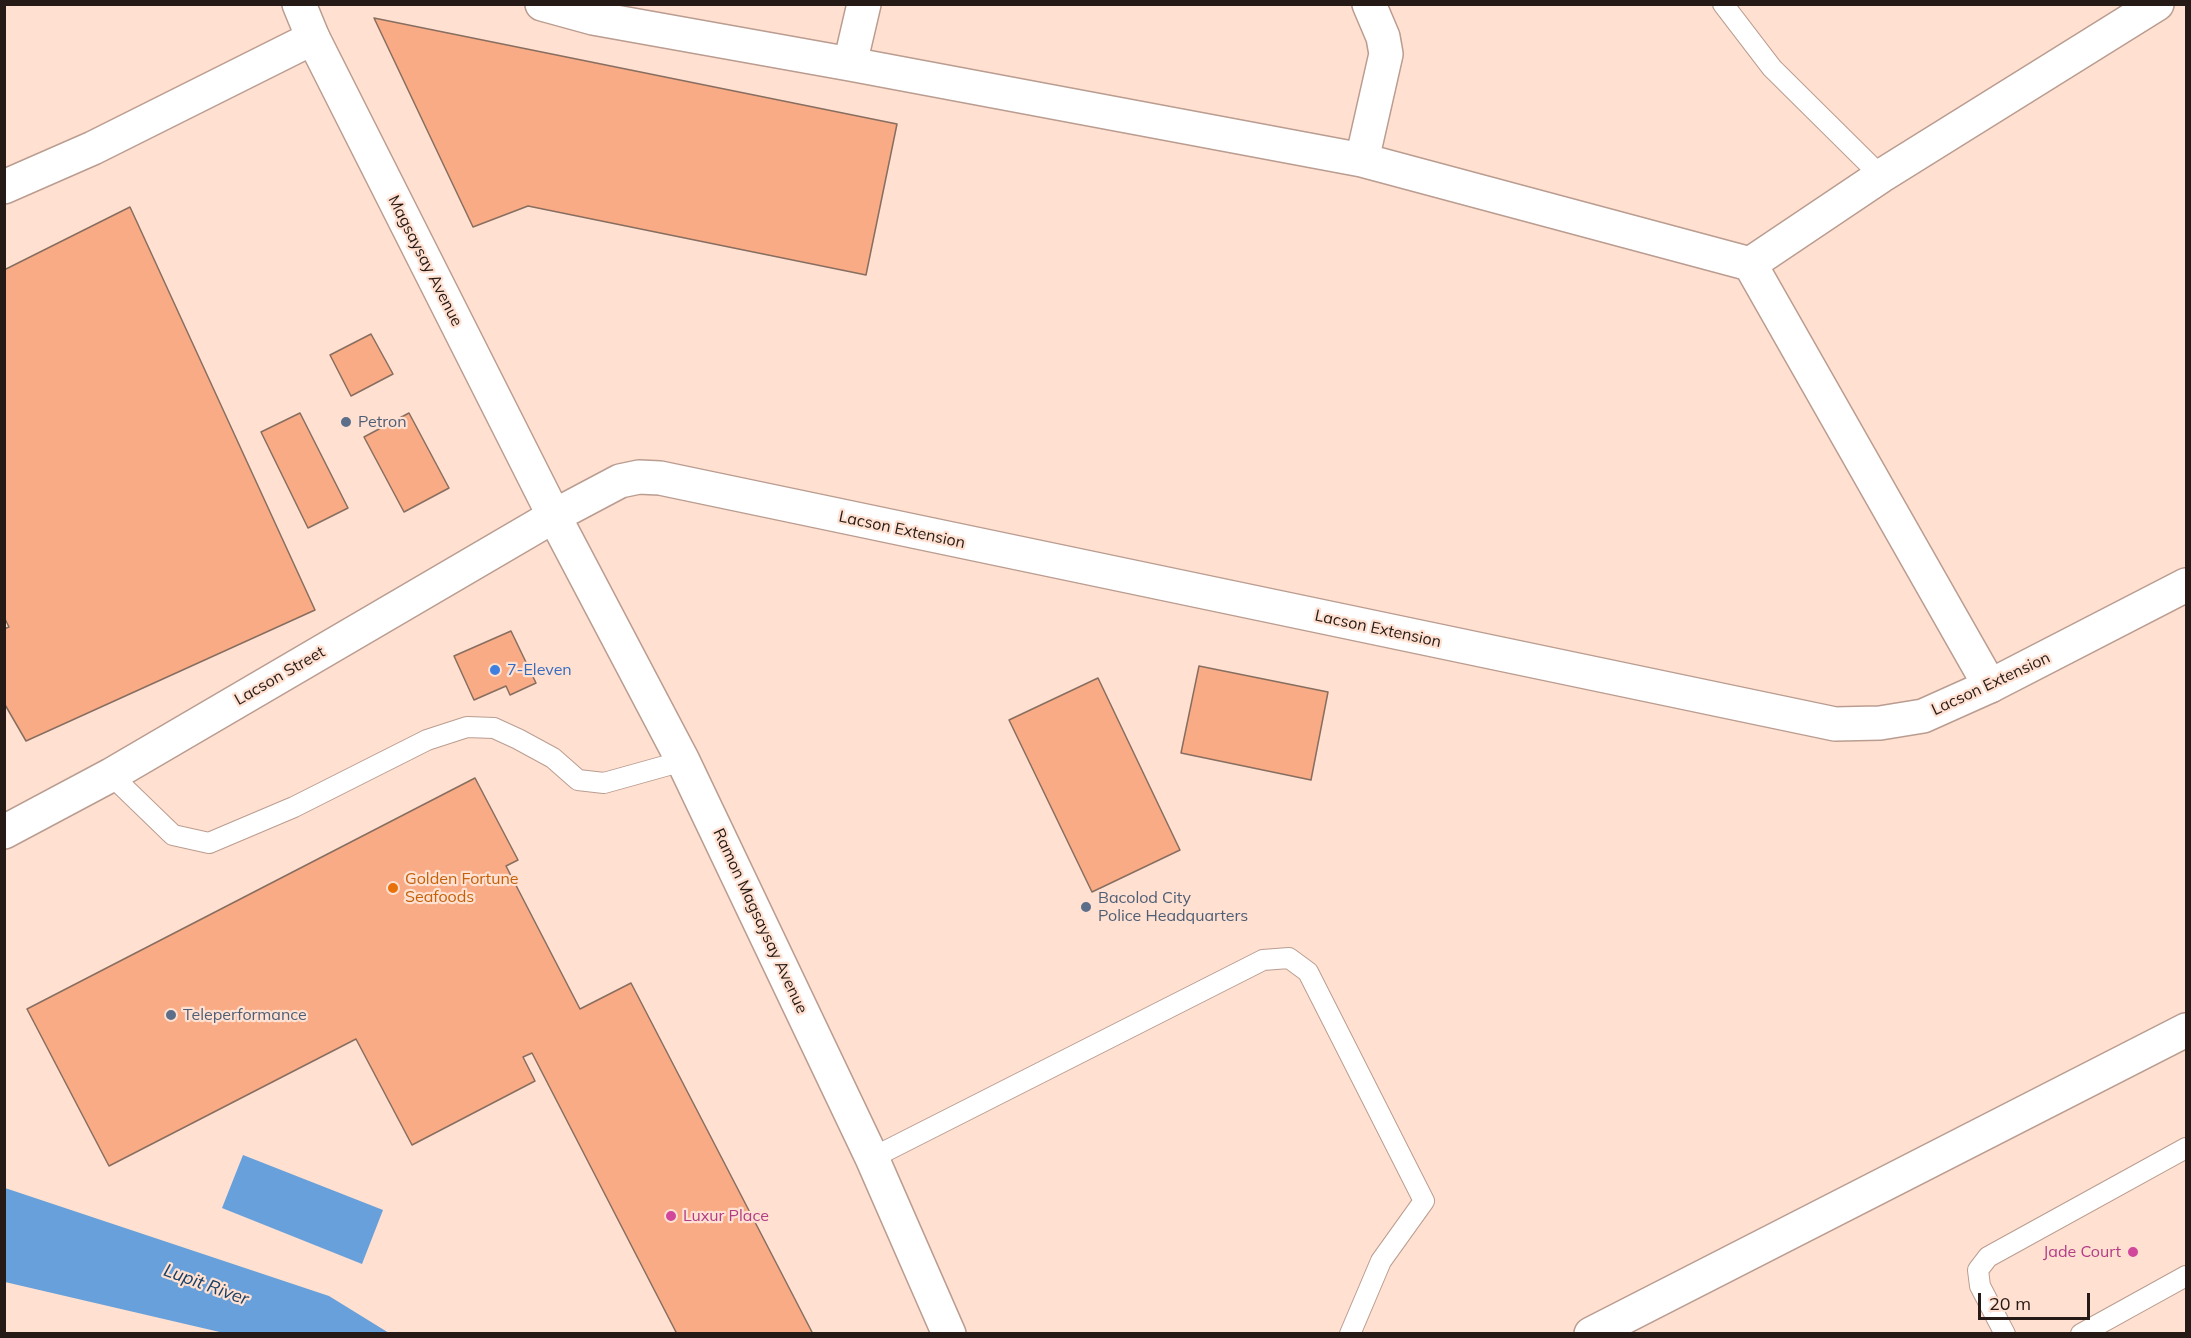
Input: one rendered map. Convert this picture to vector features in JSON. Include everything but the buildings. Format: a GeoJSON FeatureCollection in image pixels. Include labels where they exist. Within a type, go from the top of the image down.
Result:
{"type":"FeatureCollection","features":[{"type":"Feature","properties":{"kind":"street","name":"Magsaysay Avenue"},"geometry":{"type":"LineString","coordinates":[[299,4],[313,38],[554,516]]}},
{"type":"Feature","properties":{"kind":"street"},"geometry":{"type":"LineString","coordinates":[[542,4],[593,18],[1362,160],[1750,264],[1990,686]]}},
{"type":"Feature","properties":{"kind":"street"},"geometry":{"type":"LineString","coordinates":[[850,64],[864,4]]}},
{"type":"Feature","properties":{"kind":"street"},"geometry":{"type":"LineString","coordinates":[[1362,160],[1386,54],[1383,37],[1369,4]]}},
{"type":"Feature","properties":{"kind":"street"},"geometry":{"type":"LineString","coordinates":[[1750,264],[1881,176],[2157,4]]}},
{"type":"Feature","properties":{"kind":"street"},"geometry":{"type":"LineString","coordinates":[[4,187],[93,148],[313,38]]}},
{"type":"Feature","properties":{"kind":"street","name":"Lacson Extension"},"geometry":{"type":"LineString","coordinates":[[554,516],[620,481],[639,477],[660,478],[1835,723],[1880,723],[1923,716],[1990,686],[2187,585]]}},
{"type":"Feature","properties":{"kind":"street","name":"Ramon Magsaysay Avenue"},"geometry":{"type":"LineString","coordinates":[[554,516],[683,761],[873,1158],[950,1334]]}},
{"type":"Feature","properties":{"kind":"street","name":"Lacson Street"},"geometry":{"type":"LineString","coordinates":[[4,832],[111,776],[554,516]]}},
{"type":"Feature","properties":{"kind":"street"},"geometry":{"type":"LineString","coordinates":[[1591,1334],[2187,1030]]}},
{"type":"Feature","properties":{"kind":"lane"},"geometry":{"type":"LineString","coordinates":[[1723,4],[1772,68],[1881,176]]}},
{"type":"Feature","properties":{"kind":"lane"},"geometry":{"type":"LineString","coordinates":[[111,776],[173,835],[208,843],[294,807],[427,740],[467,727],[494,728],[519,739],[553,758],[578,780],[604,783],[683,761]]}},
{"type":"Feature","properties":{"kind":"lane"},"geometry":{"type":"LineString","coordinates":[[873,1158],[1263,960],[1290,958],[1308,972],[1424,1201],[1381,1261],[1350,1334]]}},
{"type":"Feature","properties":{"kind":"lane"},"geometry":{"type":"LineString","coordinates":[[2005,1334],[1980,1286],[1978,1270],[1988,1257],[2187,1148]]}},
{"type":"Feature","properties":{"kind":"lane"},"geometry":{"type":"LineString","coordinates":[[2081,1334],[2187,1276]]}},
{"type":"Feature","properties":{"kind":"water"},"geometry":{"type":"Polygon","coordinates":[[[243,1155],[383,1210],[362,1264],[222,1208],[243,1155]]]}},
{"type":"Feature","properties":{"kind":"water","name":"Lupit River"},"geometry":{"type":"Polygon","coordinates":[[[5,1188],[329,1296],[389,1333],[224,1333],[5,1282],[5,1188]]]}},
{"type":"Feature","properties":{"kind":"place","name":"Petron"},"geometry":{"type":"Point","coordinates":[346,422]}},
{"type":"Feature","properties":{"kind":"place","name":"7-Eleven"},"geometry":{"type":"Point","coordinates":[495,670]}},
{"type":"Feature","properties":{"kind":"place","name":"Golden Fortune Seafoods"},"geometry":{"type":"Point","coordinates":[393,888]}},
{"type":"Feature","properties":{"kind":"place","name":"Bacolod City Police Headquarters"},"geometry":{"type":"Point","coordinates":[1086,907]}},
{"type":"Feature","properties":{"kind":"place","name":"Teleperformance"},"geometry":{"type":"Point","coordinates":[171,1015]}},
{"type":"Feature","properties":{"kind":"place","name":"Luxur Place"},"geometry":{"type":"Point","coordinates":[671,1216]}},
{"type":"Feature","properties":{"kind":"place","name":"Jade Court"},"geometry":{"type":"Point","coordinates":[2133,1252]}}]}
